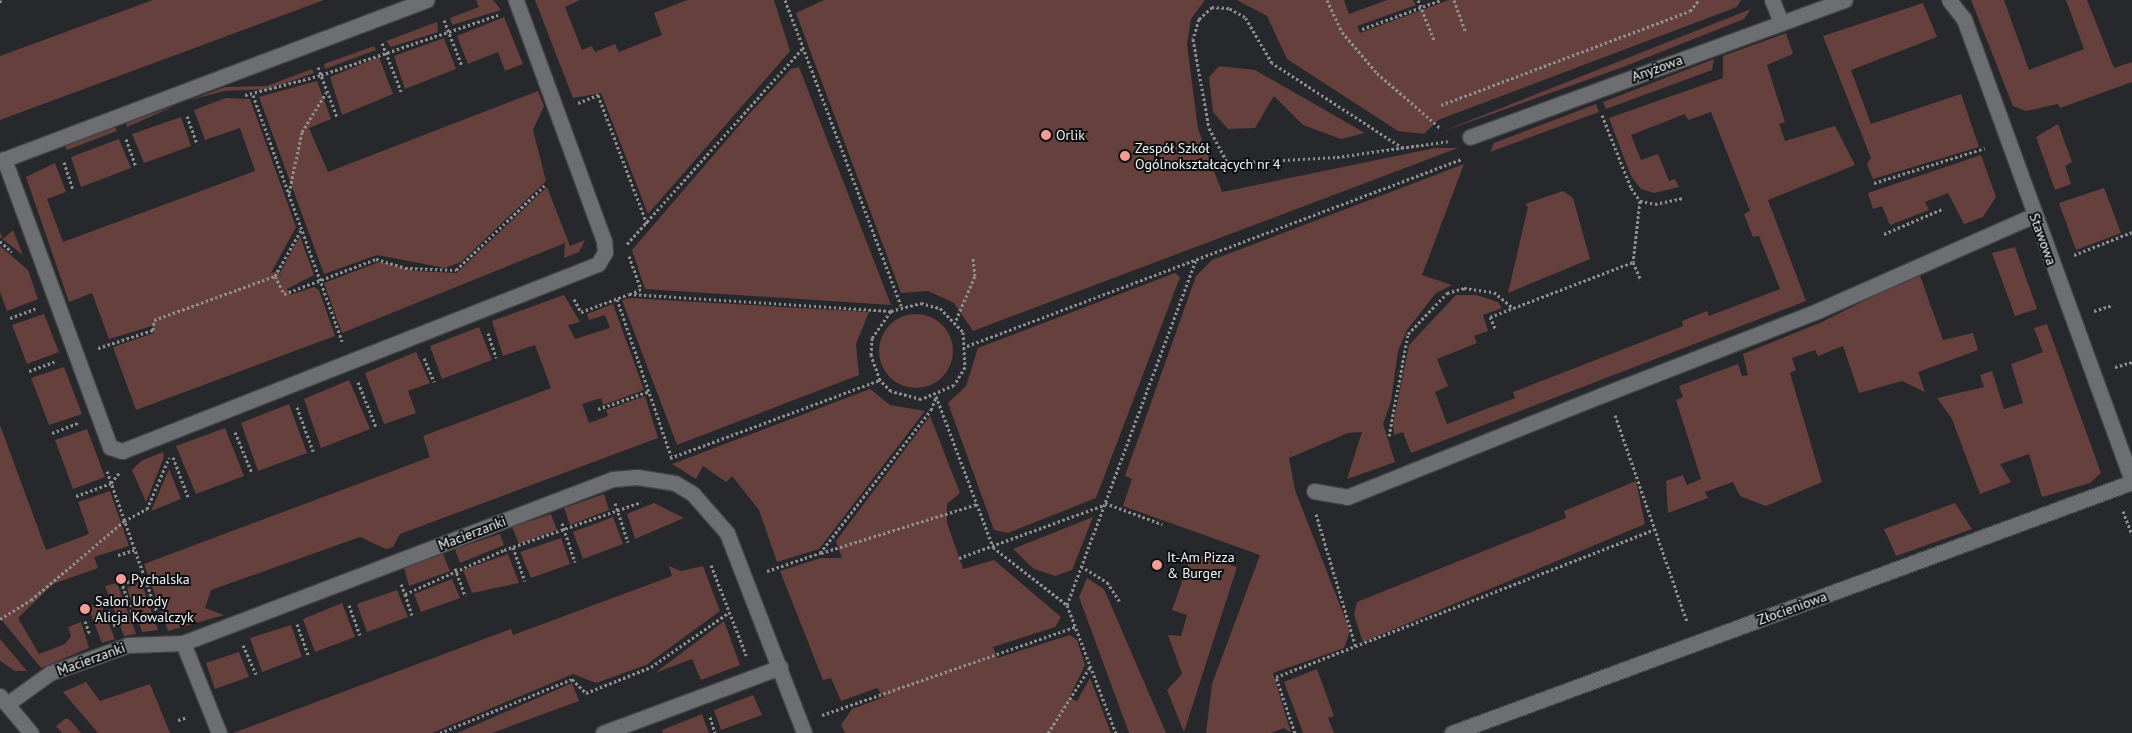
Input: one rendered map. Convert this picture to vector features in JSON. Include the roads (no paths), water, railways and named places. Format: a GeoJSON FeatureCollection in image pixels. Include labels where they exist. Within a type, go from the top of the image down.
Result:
{"type":"FeatureCollection","features":[{"type":"Feature","properties":{"kind":"street"},"geometry":{"type":"LineString","coordinates":[[428,0],[2,160],[114,451],[587,271],[603,259],[604,242],[518,4]]}},
{"type":"Feature","properties":{"kind":"street"},"geometry":{"type":"LineString","coordinates":[[1772,0],[1781,22]]}},
{"type":"Feature","properties":{"kind":"street","name":"Anyżowa"},"geometry":{"type":"LineString","coordinates":[[1470,137],[1845,0]]}},
{"type":"Feature","properties":{"kind":"street","name":"Stawowa"},"geometry":{"type":"LineString","coordinates":[[1949,0],[1964,19],[2132,482]]}},
{"type":"Feature","properties":{"kind":"street"},"geometry":{"type":"LineString","coordinates":[[1314,491],[1347,497],[1817,311],[2035,215]]}},
{"type":"Feature","properties":{"kind":"street","name":"Macierzanki"},"geometry":{"type":"LineString","coordinates":[[4,700],[50,673],[128,645],[183,643],[608,481],[658,478],[704,502],[727,533],[747,578],[804,733]]}},
{"type":"Feature","properties":{"kind":"street","name":"Złocieniowa"},"geometry":{"type":"LineString","coordinates":[[1452,733],[2132,482]]}},
{"type":"Feature","properties":{"kind":"street"},"geometry":{"type":"LineString","coordinates":[[183,643],[219,733]]}},
{"type":"Feature","properties":{"kind":"street"},"geometry":{"type":"LineString","coordinates":[[603,733],[754,675],[780,667]]}},
{"type":"Feature","properties":{"kind":"street"},"geometry":{"type":"LineString","coordinates":[[4,700],[31,733]]}},
{"type":"Feature","properties":{"kind":"place","name":"Orlik"},"geometry":{"type":"Point","coordinates":[1046,135]}},
{"type":"Feature","properties":{"kind":"place","name":"Zespół Szkół Ogólnokształcących nr 4"},"geometry":{"type":"Point","coordinates":[1125,156]}},
{"type":"Feature","properties":{"kind":"place","name":"It-Am Pizza & Burger"},"geometry":{"type":"Point","coordinates":[1157,565]}},
{"type":"Feature","properties":{"kind":"place","name":"Pychalska"},"geometry":{"type":"Point","coordinates":[121,579]}},
{"type":"Feature","properties":{"kind":"place","name":"Salon Urody Alicja Kowalczyk"},"geometry":{"type":"Point","coordinates":[85,609]}}]}
